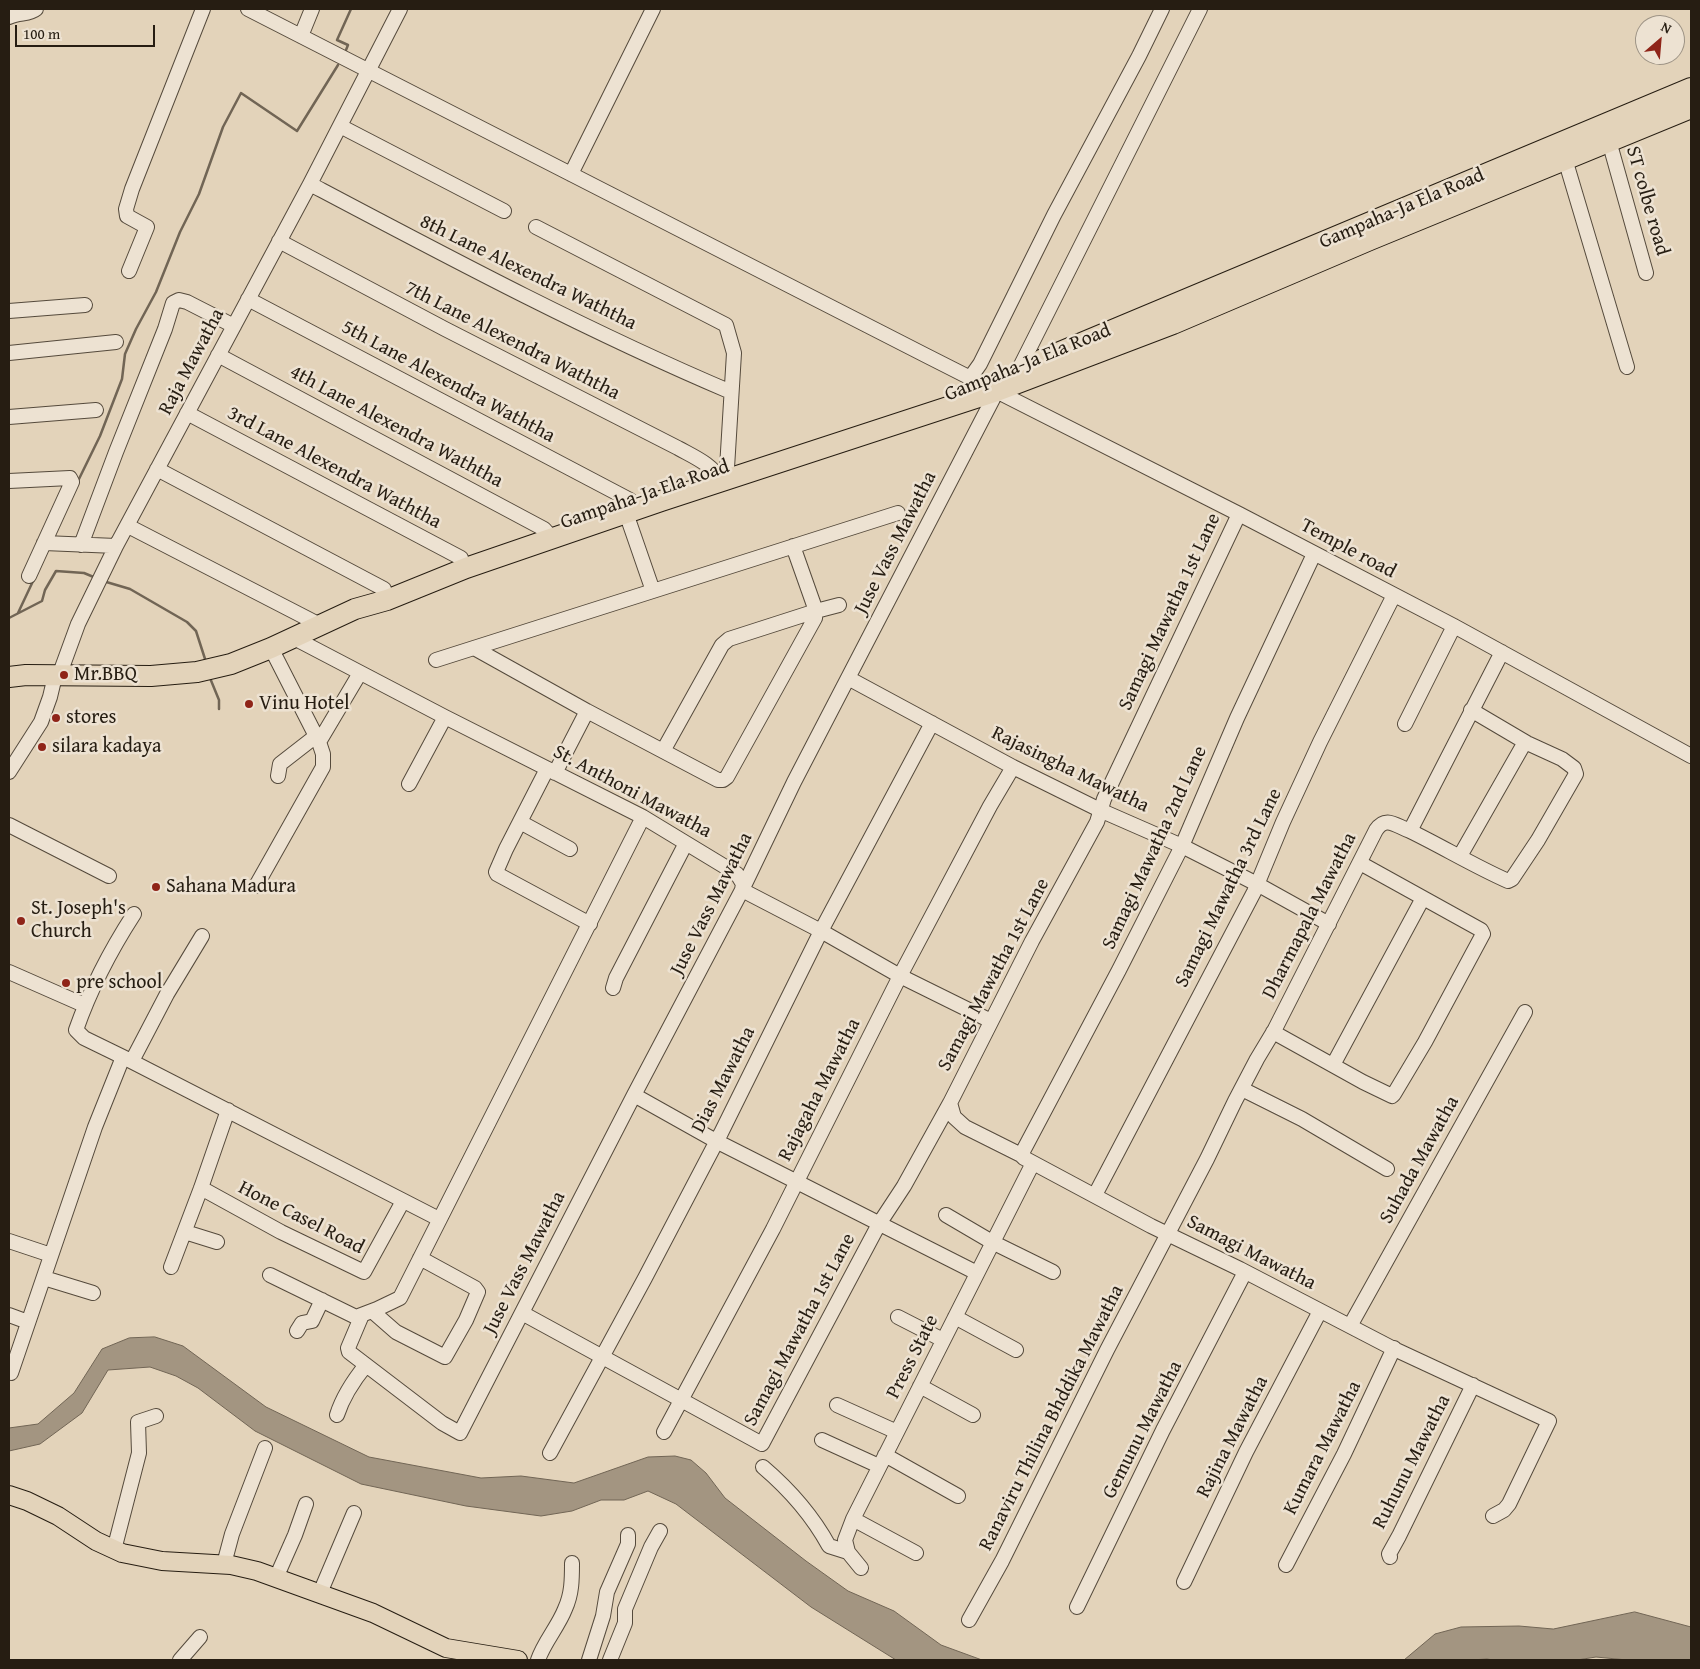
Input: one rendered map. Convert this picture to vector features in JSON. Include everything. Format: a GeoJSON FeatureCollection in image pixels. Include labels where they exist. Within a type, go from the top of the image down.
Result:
{"type":"FeatureCollection","features":[{"type":"Feature","properties":{"kind":"highway","name":"Gampaha-Ja Ela Road"},"geometry":{"type":"LineString","coordinates":[[983,384],[1691,88]]}},
{"type":"Feature","properties":{"kind":"highway","name":"Gampaha-Ja Ela Road"},"geometry":{"type":"LineString","coordinates":[[9,677],[129,677],[175,675],[214,669],[271,648],[355,609],[387,600],[548,534],[983,384],[1173,324],[1691,108]]}},
{"type":"Feature","properties":{"kind":"highway","name":"Gampaha-Ja Ela Road"},"geometry":{"type":"LineString","coordinates":[[355,609],[384,589],[461,558],[548,534]]}},
{"type":"Feature","properties":{"kind":"main road"},"geometry":{"type":"LineString","coordinates":[[9,1495],[27,1501],[58,1516],[96,1541],[114,1550],[153,1560],[224,1564],[257,1570],[373,1613],[446,1648],[458,1656],[518,1660]]}},
{"type":"Feature","properties":{"kind":"street"},"geometry":{"type":"LineString","coordinates":[[9,16],[16,13],[32,12],[36,9]]}},
{"type":"Feature","properties":{"kind":"street"},"geometry":{"type":"LineString","coordinates":[[129,271],[147,227],[127,216],[126,209],[132,189],[204,9]]}},
{"type":"Feature","properties":{"kind":"street","name":"Temple road"},"geometry":{"type":"LineString","coordinates":[[248,9],[271,14],[301,36],[368,71],[1239,514],[1454,626],[1691,756]]}},
{"type":"Feature","properties":{"kind":"street"},"geometry":{"type":"LineString","coordinates":[[301,36],[312,9]]}},
{"type":"Feature","properties":{"kind":"street","name":"Raja Mawatha"},"geometry":{"type":"LineString","coordinates":[[9,772],[41,722],[78,624],[116,546],[310,184],[400,9]]}},
{"type":"Feature","properties":{"kind":"street"},"geometry":{"type":"LineString","coordinates":[[571,174],[653,9]]}},
{"type":"Feature","properties":{"kind":"street","name":"Juse Vass Mawatha"},"geometry":{"type":"LineString","coordinates":[[366,1365],[442,1423],[460,1433],[742,890],[794,782],[848,678],[983,384],[980,364],[1054,215],[1162,9]]}},
{"type":"Feature","properties":{"kind":"street"},"geometry":{"type":"LineString","coordinates":[[1019,369],[1200,9]]}},
{"type":"Feature","properties":{"kind":"street"},"geometry":{"type":"LineString","coordinates":[[340,126],[504,211]]}},
{"type":"Feature","properties":{"kind":"street","name":"ST colbe road"},"geometry":{"type":"LineString","coordinates":[[1609,141],[1646,273]]}},
{"type":"Feature","properties":{"kind":"street"},"geometry":{"type":"LineString","coordinates":[[1565,159],[1628,367]]}},
{"type":"Feature","properties":{"kind":"street","name":"8th Lane Alexendra Waththa"},"geometry":{"type":"LineString","coordinates":[[310,184],[466,267],[688,374],[731,392]]}},
{"type":"Feature","properties":{"kind":"street"},"geometry":{"type":"LineString","coordinates":[[536,227],[726,326],[734,353],[723,475]]}},
{"type":"Feature","properties":{"kind":"street","name":"7th Lane Alexendra Waththa"},"geometry":{"type":"LineString","coordinates":[[279,241],[445,329],[678,448],[723,475]]}},
{"type":"Feature","properties":{"kind":"street","name":"5th Lane Alexendra Waththa"},"geometry":{"type":"LineString","coordinates":[[248,299],[628,506]]}},
{"type":"Feature","properties":{"kind":"street"},"geometry":{"type":"LineString","coordinates":[[81,545],[165,329],[173,303],[179,300],[186,302],[234,326]]}},
{"type":"Feature","properties":{"kind":"street"},"geometry":{"type":"LineString","coordinates":[[9,311],[86,306]]}},
{"type":"Feature","properties":{"kind":"street"},"geometry":{"type":"LineString","coordinates":[[9,353],[116,342]]}},
{"type":"Feature","properties":{"kind":"street","name":"4th Lane Alexendra Waththa"},"geometry":{"type":"LineString","coordinates":[[218,355],[548,534]]}},
{"type":"Feature","properties":{"kind":"street"},"geometry":{"type":"LineString","coordinates":[[9,417],[96,410]]}},
{"type":"Feature","properties":{"kind":"street","name":"3rd Lane Alexendra Waththa"},"geometry":{"type":"LineString","coordinates":[[187,412],[461,558]]}},
{"type":"Feature","properties":{"kind":"street"},"geometry":{"type":"LineString","coordinates":[[157,469],[384,589]]}},
{"type":"Feature","properties":{"kind":"street"},"geometry":{"type":"LineString","coordinates":[[9,480],[70,478],[72,482],[29,576]]}},
{"type":"Feature","properties":{"kind":"street"},"geometry":{"type":"LineString","coordinates":[[628,506],[653,591]]}},
{"type":"Feature","properties":{"kind":"street"},"geometry":{"type":"LineString","coordinates":[[436,660],[898,513]]}},
{"type":"Feature","properties":{"kind":"street","name":"Samagi Mawatha 1st Lane"},"geometry":{"type":"LineString","coordinates":[[681,1398],[762,1444],[879,1224],[904,1186],[950,1103],[991,1021],[1097,822],[1104,799],[1239,514]]}},
{"type":"Feature","properties":{"kind":"street"},"geometry":{"type":"LineString","coordinates":[[128,526],[320,625]]}},
{"type":"Feature","properties":{"kind":"street"},"geometry":{"type":"LineString","coordinates":[[44,543],[116,546]]}},
{"type":"Feature","properties":{"kind":"street"},"geometry":{"type":"LineString","coordinates":[[474,648],[587,711],[718,780],[723,780],[727,777],[815,618],[816,611],[793,546]]}},
{"type":"Feature","properties":{"kind":"street","name":"Samagi Mawatha 2nd Lane"},"geometry":{"type":"LineString","coordinates":[[1021,1155],[1182,846],[1237,718],[1314,554]]}},
{"type":"Feature","properties":{"kind":"street","name":"Samagi Mawatha 3rd Lane"},"geometry":{"type":"LineString","coordinates":[[1095,1195],[1257,884],[1320,742],[1394,595]]}},
{"type":"Feature","properties":{"kind":"street"},"geometry":{"type":"LineString","coordinates":[[663,751],[722,645],[729,639],[839,605]]}},
{"type":"Feature","properties":{"kind":"street"},"geometry":{"type":"LineString","coordinates":[[1405,724],[1454,626]]}},
{"type":"Feature","properties":{"kind":"street","name":"St. Anthoni Mawatha"},"geometry":{"type":"LineString","coordinates":[[294,638],[643,818],[737,874],[743,884],[742,890]]}},
{"type":"Feature","properties":{"kind":"street"},"geometry":{"type":"LineString","coordinates":[[256,886],[324,768],[323,754],[317,739],[271,648]]}},
{"type":"Feature","properties":{"kind":"street"},"geometry":{"type":"LineString","coordinates":[[1471,710],[1524,742],[1562,759],[1574,768],[1576,774],[1538,840],[1512,879],[1508,881],[1410,831],[1471,710],[1502,652]]}},
{"type":"Feature","properties":{"kind":"street"},"geometry":{"type":"LineString","coordinates":[[278,776],[280,764],[317,739],[360,672]]}},
{"type":"Feature","properties":{"kind":"street","name":"Rajasingha Mawatha"},"geometry":{"type":"LineString","coordinates":[[848,678],[1013,767],[1182,846],[1257,884],[1329,924]]}},
{"type":"Feature","properties":{"kind":"street"},"geometry":{"type":"LineString","coordinates":[[587,711],[520,822],[496,872],[590,924]]}},
{"type":"Feature","properties":{"kind":"street"},"geometry":{"type":"LineString","coordinates":[[409,784],[445,717]]}},
{"type":"Feature","properties":{"kind":"street","name":"Dias Mawatha"},"geometry":{"type":"LineString","coordinates":[[550,1453],[603,1357],[716,1141],[821,931],[932,723]]}},
{"type":"Feature","properties":{"kind":"street"},"geometry":{"type":"LineString","coordinates":[[1460,856],[1524,742]]}},
{"type":"Feature","properties":{"kind":"street","name":"Rajagaha Mawatha"},"geometry":{"type":"LineString","coordinates":[[664,1432],[773,1229],[900,976],[990,806],[1013,767]]}},
{"type":"Feature","properties":{"kind":"street"},"geometry":{"type":"LineString","coordinates":[[270,1275],[356,1316],[400,1298],[643,818]]}},
{"type":"Feature","properties":{"kind":"street"},"geometry":{"type":"LineString","coordinates":[[520,822],[570,849]]}},
{"type":"Feature","properties":{"kind":"street","name":"Dharmapala Mawatha"},"geometry":{"type":"LineString","coordinates":[[1168,1234],[1380,823],[1392,823],[1410,831]]}},
{"type":"Feature","properties":{"kind":"street"},"geometry":{"type":"LineString","coordinates":[[9,825],[109,876]]}},
{"type":"Feature","properties":{"kind":"street"},"geometry":{"type":"LineString","coordinates":[[613,988],[616,978],[686,843]]}},
{"type":"Feature","properties":{"kind":"street"},"geometry":{"type":"LineString","coordinates":[[1273,1032],[1392,1096],[1425,1042],[1483,934],[1481,930],[1360,863]]}},
{"type":"Feature","properties":{"kind":"street"},"geometry":{"type":"LineString","coordinates":[[742,890],[821,931],[900,976],[991,1021]]}},
{"type":"Feature","properties":{"kind":"street"},"geometry":{"type":"LineString","coordinates":[[1334,1065],[1423,898]]}},
{"type":"Feature","properties":{"kind":"street"},"geometry":{"type":"LineString","coordinates":[[134,914],[84,1005],[76,1030],[84,1038],[440,1219]]}},
{"type":"Feature","properties":{"kind":"street"},"geometry":{"type":"LineString","coordinates":[[11,1373],[95,1127],[128,1059],[202,936]]}},
{"type":"Feature","properties":{"kind":"street"},"geometry":{"type":"LineString","coordinates":[[9,972],[84,1005]]}},
{"type":"Feature","properties":{"kind":"street","name":"Suhada Mawatha"},"geometry":{"type":"LineString","coordinates":[[1350,1326],[1524,1012]]}},
{"type":"Feature","properties":{"kind":"street"},"geometry":{"type":"LineString","coordinates":[[1242,1089],[1302,1119],[1387,1169]]}},
{"type":"Feature","properties":{"kind":"street"},"geometry":{"type":"LineString","coordinates":[[634,1095],[716,1141],[797,1180],[977,1273]]}},
{"type":"Feature","properties":{"kind":"street","name":"Samagi Mawatha"},"geometry":{"type":"LineString","coordinates":[[950,1103],[954,1117],[965,1127],[1168,1234],[1320,1311],[1549,1421],[1509,1504],[1504,1510],[1492,1516]]}},
{"type":"Feature","properties":{"kind":"street"},"geometry":{"type":"LineString","coordinates":[[171,1267],[228,1110]]}},
{"type":"Feature","properties":{"kind":"street","name":"Press State"},"geometry":{"type":"LineString","coordinates":[[848,1552],[844,1540],[853,1519],[1033,1163]]}},
{"type":"Feature","properties":{"kind":"street","name":"Hone Casel Road"},"geometry":{"type":"LineString","coordinates":[[201,1188],[282,1232],[364,1272],[403,1201]]}},
{"type":"Feature","properties":{"kind":"street"},"geometry":{"type":"LineString","coordinates":[[946,1216],[992,1242],[1053,1272]]}},
{"type":"Feature","properties":{"kind":"street"},"geometry":{"type":"LineString","coordinates":[[185,1232],[218,1242]]}},
{"type":"Feature","properties":{"kind":"street","name":"Ranaviru Thilina Bhddika Mawatha"},"geometry":{"type":"LineString","coordinates":[[969,1620],[1002,1561],[1107,1350],[1168,1234]]}},
{"type":"Feature","properties":{"kind":"street"},"geometry":{"type":"LineString","coordinates":[[9,1241],[51,1256]]}},
{"type":"Feature","properties":{"kind":"street"},"geometry":{"type":"LineString","coordinates":[[367,1313],[396,1332],[445,1357],[470,1312],[478,1292],[475,1288],[420,1258]]}},
{"type":"Feature","properties":{"kind":"street","name":"Gemunu Mawatha"},"geometry":{"type":"LineString","coordinates":[[1077,1607],[1163,1430],[1245,1272]]}},
{"type":"Feature","properties":{"kind":"street"},"geometry":{"type":"LineString","coordinates":[[44,1278],[93,1293]]}},
{"type":"Feature","properties":{"kind":"street"},"geometry":{"type":"LineString","coordinates":[[297,1331],[302,1323],[312,1321],[322,1300]]}},
{"type":"Feature","properties":{"kind":"street","name":"Rajina Mawatha"},"geometry":{"type":"LineString","coordinates":[[1184,1582],[1246,1452],[1320,1311]]}},
{"type":"Feature","properties":{"kind":"street"},"geometry":{"type":"LineString","coordinates":[[337,1415],[342,1400],[355,1378],[366,1365],[349,1352],[348,1348],[367,1313]]}},
{"type":"Feature","properties":{"kind":"street"},"geometry":{"type":"LineString","coordinates":[[522,1313],[681,1398]]}},
{"type":"Feature","properties":{"kind":"street"},"geometry":{"type":"LineString","coordinates":[[9,1315],[28,1322]]}},
{"type":"Feature","properties":{"kind":"street"},"geometry":{"type":"LineString","coordinates":[[898,1317],[943,1340]]}},
{"type":"Feature","properties":{"kind":"street"},"geometry":{"type":"LineString","coordinates":[[955,1317],[1016,1350]]}},
{"type":"Feature","properties":{"kind":"street","name":"Kumara Mawatha"},"geometry":{"type":"LineString","coordinates":[[1286,1565],[1348,1446],[1394,1348]]}},
{"type":"Feature","properties":{"kind":"street","name":"Ruhunu Mawatha"},"geometry":{"type":"LineString","coordinates":[[1390,1557],[1391,1549],[1473,1385]]}},
{"type":"Feature","properties":{"kind":"street"},"geometry":{"type":"LineString","coordinates":[[920,1386],[974,1415]]}},
{"type":"Feature","properties":{"kind":"street"},"geometry":{"type":"LineString","coordinates":[[837,1405],[897,1432]]}},
{"type":"Feature","properties":{"kind":"street"},"geometry":{"type":"LineString","coordinates":[[114,1550],[139,1453],[138,1422],[156,1416]]}},
{"type":"Feature","properties":{"kind":"street"},"geometry":{"type":"LineString","coordinates":[[822,1440],[882,1461],[958,1496]]}},
{"type":"Feature","properties":{"kind":"street"},"geometry":{"type":"LineString","coordinates":[[224,1564],[232,1534],[264,1448]]}},
{"type":"Feature","properties":{"kind":"street"},"geometry":{"type":"LineString","coordinates":[[763,1467],[786,1486],[822,1532],[829,1546],[848,1552],[861,1568]]}},
{"type":"Feature","properties":{"kind":"street"},"geometry":{"type":"LineString","coordinates":[[276,1578],[306,1504]]}},
{"type":"Feature","properties":{"kind":"street"},"geometry":{"type":"LineString","coordinates":[[320,1593],[354,1513]]}},
{"type":"Feature","properties":{"kind":"street"},"geometry":{"type":"LineString","coordinates":[[853,1519],[916,1552]]}},
{"type":"Feature","properties":{"kind":"street"},"geometry":{"type":"LineString","coordinates":[[610,1660],[625,1623],[626,1609],[651,1547],[660,1531]]}},
{"type":"Feature","properties":{"kind":"street"},"geometry":{"type":"LineString","coordinates":[[589,1660],[603,1616],[607,1592],[628,1544],[628,1535]]}},
{"type":"Feature","properties":{"kind":"street"},"geometry":{"type":"LineString","coordinates":[[538,1660],[542,1649],[565,1610],[572,1586],[572,1563]]}},
{"type":"Feature","properties":{"kind":"street"},"geometry":{"type":"LineString","coordinates":[[180,1660],[200,1636]]}},
{"type":"Feature","properties":{"kind":"shaded area"},"geometry":{"type":"Polygon","coordinates":[[[155,1337],[183,1346],[266,1407],[369,1457],[481,1478],[521,1476],[574,1483],[648,1457],[675,1456],[691,1460],[706,1473],[725,1498],[848,1591],[894,1611],[941,1645],[982,1660],[896,1660],[811,1607],[676,1504],[648,1491],[624,1500],[601,1500],[572,1511],[541,1516],[466,1506],[361,1484],[255,1431],[198,1388],[176,1376],[150,1367],[108,1370],[82,1413],[40,1444],[9,1451],[9,1428],[38,1424],[74,1393],[102,1349],[129,1338],[155,1337]]]}},
{"type":"Feature","properties":{"kind":"shaded area"},"geometry":{"type":"Polygon","coordinates":[[[1635,1612],[1691,1627],[1691,1660],[1627,1660],[1596,1657],[1577,1660],[1404,1660],[1435,1634],[1461,1627],[1519,1626],[1553,1629],[1635,1612]]]}},
{"type":"Feature","properties":{"kind":"waterway"},"geometry":{"type":"LineString","coordinates":[[346,50],[348,45],[337,40],[351,9]]}},
{"type":"Feature","properties":{"kind":"waterway"},"geometry":{"type":"LineString","coordinates":[[77,483],[100,436],[122,379],[125,354],[156,292],[180,232],[199,194],[223,127],[241,93],[297,131],[338,65]]}},
{"type":"Feature","properties":{"kind":"waterway"},"geometry":{"type":"LineString","coordinates":[[9,618],[42,601],[45,590],[56,571],[84,573],[96,578]]}},
{"type":"Feature","properties":{"kind":"waterway"},"geometry":{"type":"LineString","coordinates":[[18,613],[34,579]]}},
{"type":"Feature","properties":{"kind":"waterway"},"geometry":{"type":"LineString","coordinates":[[103,581],[130,589],[187,622],[196,631],[206,662]]}},
{"type":"Feature","properties":{"kind":"waterway"},"geometry":{"type":"LineString","coordinates":[[210,678],[219,700],[219,709]]}},
{"type":"Feature","properties":{"kind":"place","name":"Mr.BBQ"},"geometry":{"type":"Point","coordinates":[64,675]}},
{"type":"Feature","properties":{"kind":"place","name":"Vinu Hotel"},"geometry":{"type":"Point","coordinates":[249,704]}},
{"type":"Feature","properties":{"kind":"place","name":"stores"},"geometry":{"type":"Point","coordinates":[56,718]}},
{"type":"Feature","properties":{"kind":"place","name":"silara kadaya"},"geometry":{"type":"Point","coordinates":[42,747]}},
{"type":"Feature","properties":{"kind":"place","name":"Sahana Madura"},"geometry":{"type":"Point","coordinates":[156,887]}},
{"type":"Feature","properties":{"kind":"place","name":"St. Joseph's Church"},"geometry":{"type":"Point","coordinates":[21,921]}},
{"type":"Feature","properties":{"kind":"place","name":"pre school"},"geometry":{"type":"Point","coordinates":[66,983]}}]}
